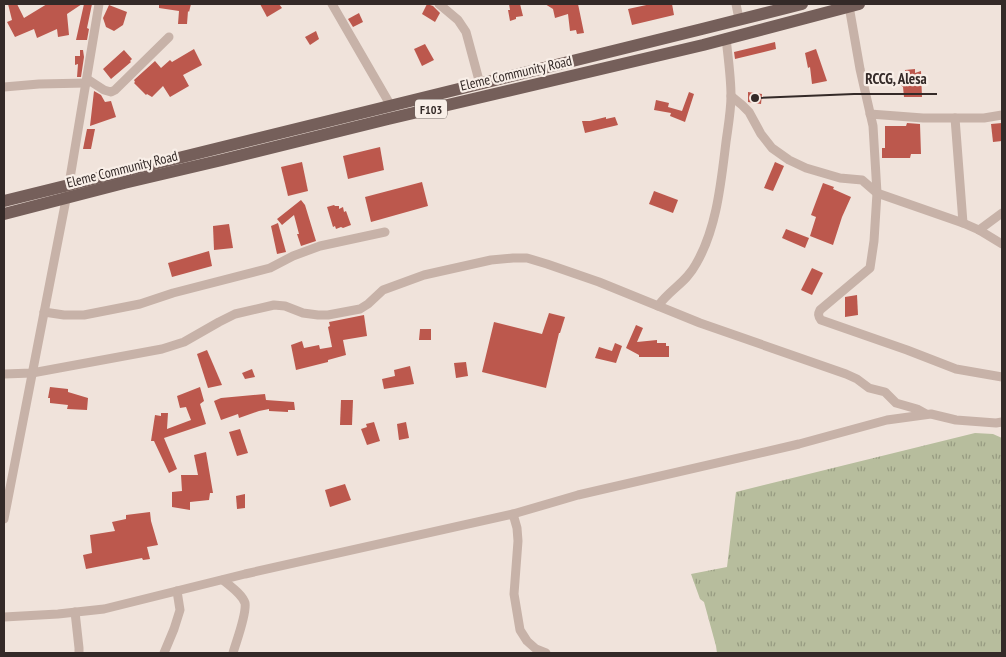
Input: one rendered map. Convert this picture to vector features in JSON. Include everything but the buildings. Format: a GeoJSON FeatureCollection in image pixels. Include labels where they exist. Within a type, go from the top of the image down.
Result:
{"type":"FeatureCollection","features":[{"type":"Feature","properties":{"kind":"main road","name":"Eleme Community Road"},"geometry":{"type":"LineString","coordinates":[[4,201],[802,4]]}},
{"type":"Feature","properties":{"kind":"main road","name":"Eleme Community Road"},"geometry":{"type":"LineString","coordinates":[[4,214],[854,5]]}},
{"type":"Feature","properties":{"kind":"street"},"geometry":{"type":"LineString","coordinates":[[4,519],[69,184],[99,4]]}},
{"type":"Feature","properties":{"kind":"street"},"geometry":{"type":"LineString","coordinates":[[332,4],[391,106]]}},
{"type":"Feature","properties":{"kind":"street"},"geometry":{"type":"LineString","coordinates":[[439,4],[458,20],[466,32],[480,84]]}},
{"type":"Feature","properties":{"kind":"street"},"geometry":{"type":"LineString","coordinates":[[736,4],[739,19]]}},
{"type":"Feature","properties":{"kind":"street"},"geometry":{"type":"LineString","coordinates":[[854,5],[860,70],[873,126],[877,193],[874,241],[870,268],[820,310],[819,317],[821,320],[956,369],[1002,378]]}},
{"type":"Feature","properties":{"kind":"street"},"geometry":{"type":"LineString","coordinates":[[4,87],[87,81],[111,92],[169,37]]}},
{"type":"Feature","properties":{"kind":"street"},"geometry":{"type":"LineString","coordinates":[[658,306],[663,298],[687,278],[696,265],[713,221],[720,188],[731,96],[726,38]]}},
{"type":"Feature","properties":{"kind":"street"},"geometry":{"type":"LineString","coordinates":[[731,96],[749,112],[760,134],[772,148],[789,160],[806,168],[840,178],[862,180],[877,193],[963,223],[1002,244]]}},
{"type":"Feature","properties":{"kind":"street"},"geometry":{"type":"LineString","coordinates":[[870,114],[923,118],[984,118],[1002,114]]}},
{"type":"Feature","properties":{"kind":"street"},"geometry":{"type":"LineString","coordinates":[[955,118],[963,223]]}},
{"type":"Feature","properties":{"kind":"street"},"geometry":{"type":"LineString","coordinates":[[979,230],[1002,213]]}},
{"type":"Feature","properties":{"kind":"street"},"geometry":{"type":"LineString","coordinates":[[44,312],[84,315],[140,304],[174,293],[270,268],[292,256],[320,246],[385,232]]}},
{"type":"Feature","properties":{"kind":"street"},"geometry":{"type":"LineString","coordinates":[[4,374],[32,373],[162,349],[184,342],[235,314],[274,305],[318,315],[360,309],[383,290],[424,275],[491,260],[527,258],[598,282],[700,323],[846,374],[869,388],[885,392],[896,403],[917,409],[926,414]]}},
{"type":"Feature","properties":{"kind":"street"},"geometry":{"type":"LineString","coordinates":[[4,617],[104,609],[514,514],[578,495],[799,444],[887,420],[926,414],[956,420],[1000,424]]}},
{"type":"Feature","properties":{"kind":"street"},"geometry":{"type":"LineString","coordinates":[[514,514],[518,541],[514,594],[520,630],[527,641],[536,649],[546,653]]}},
{"type":"Feature","properties":{"kind":"street"},"geometry":{"type":"LineString","coordinates":[[223,580],[245,602],[245,610],[233,653]]}},
{"type":"Feature","properties":{"kind":"street"},"geometry":{"type":"LineString","coordinates":[[164,653],[180,610],[177,591]]}},
{"type":"Feature","properties":{"kind":"street"},"geometry":{"type":"LineString","coordinates":[[75,612],[78,653]]}},
{"type":"Feature","properties":{"kind":"green space"},"geometry":{"type":"Polygon","coordinates":[[[975,433],[993,434],[1002,438],[1002,653],[717,653],[704,602],[700,599],[691,574],[727,567],[736,492],[975,433]]]}},
{"type":"Feature","properties":{"kind":"place","name":"RCCG, Alesa"},"geometry":{"type":"Point","coordinates":[755,98]}}]}
